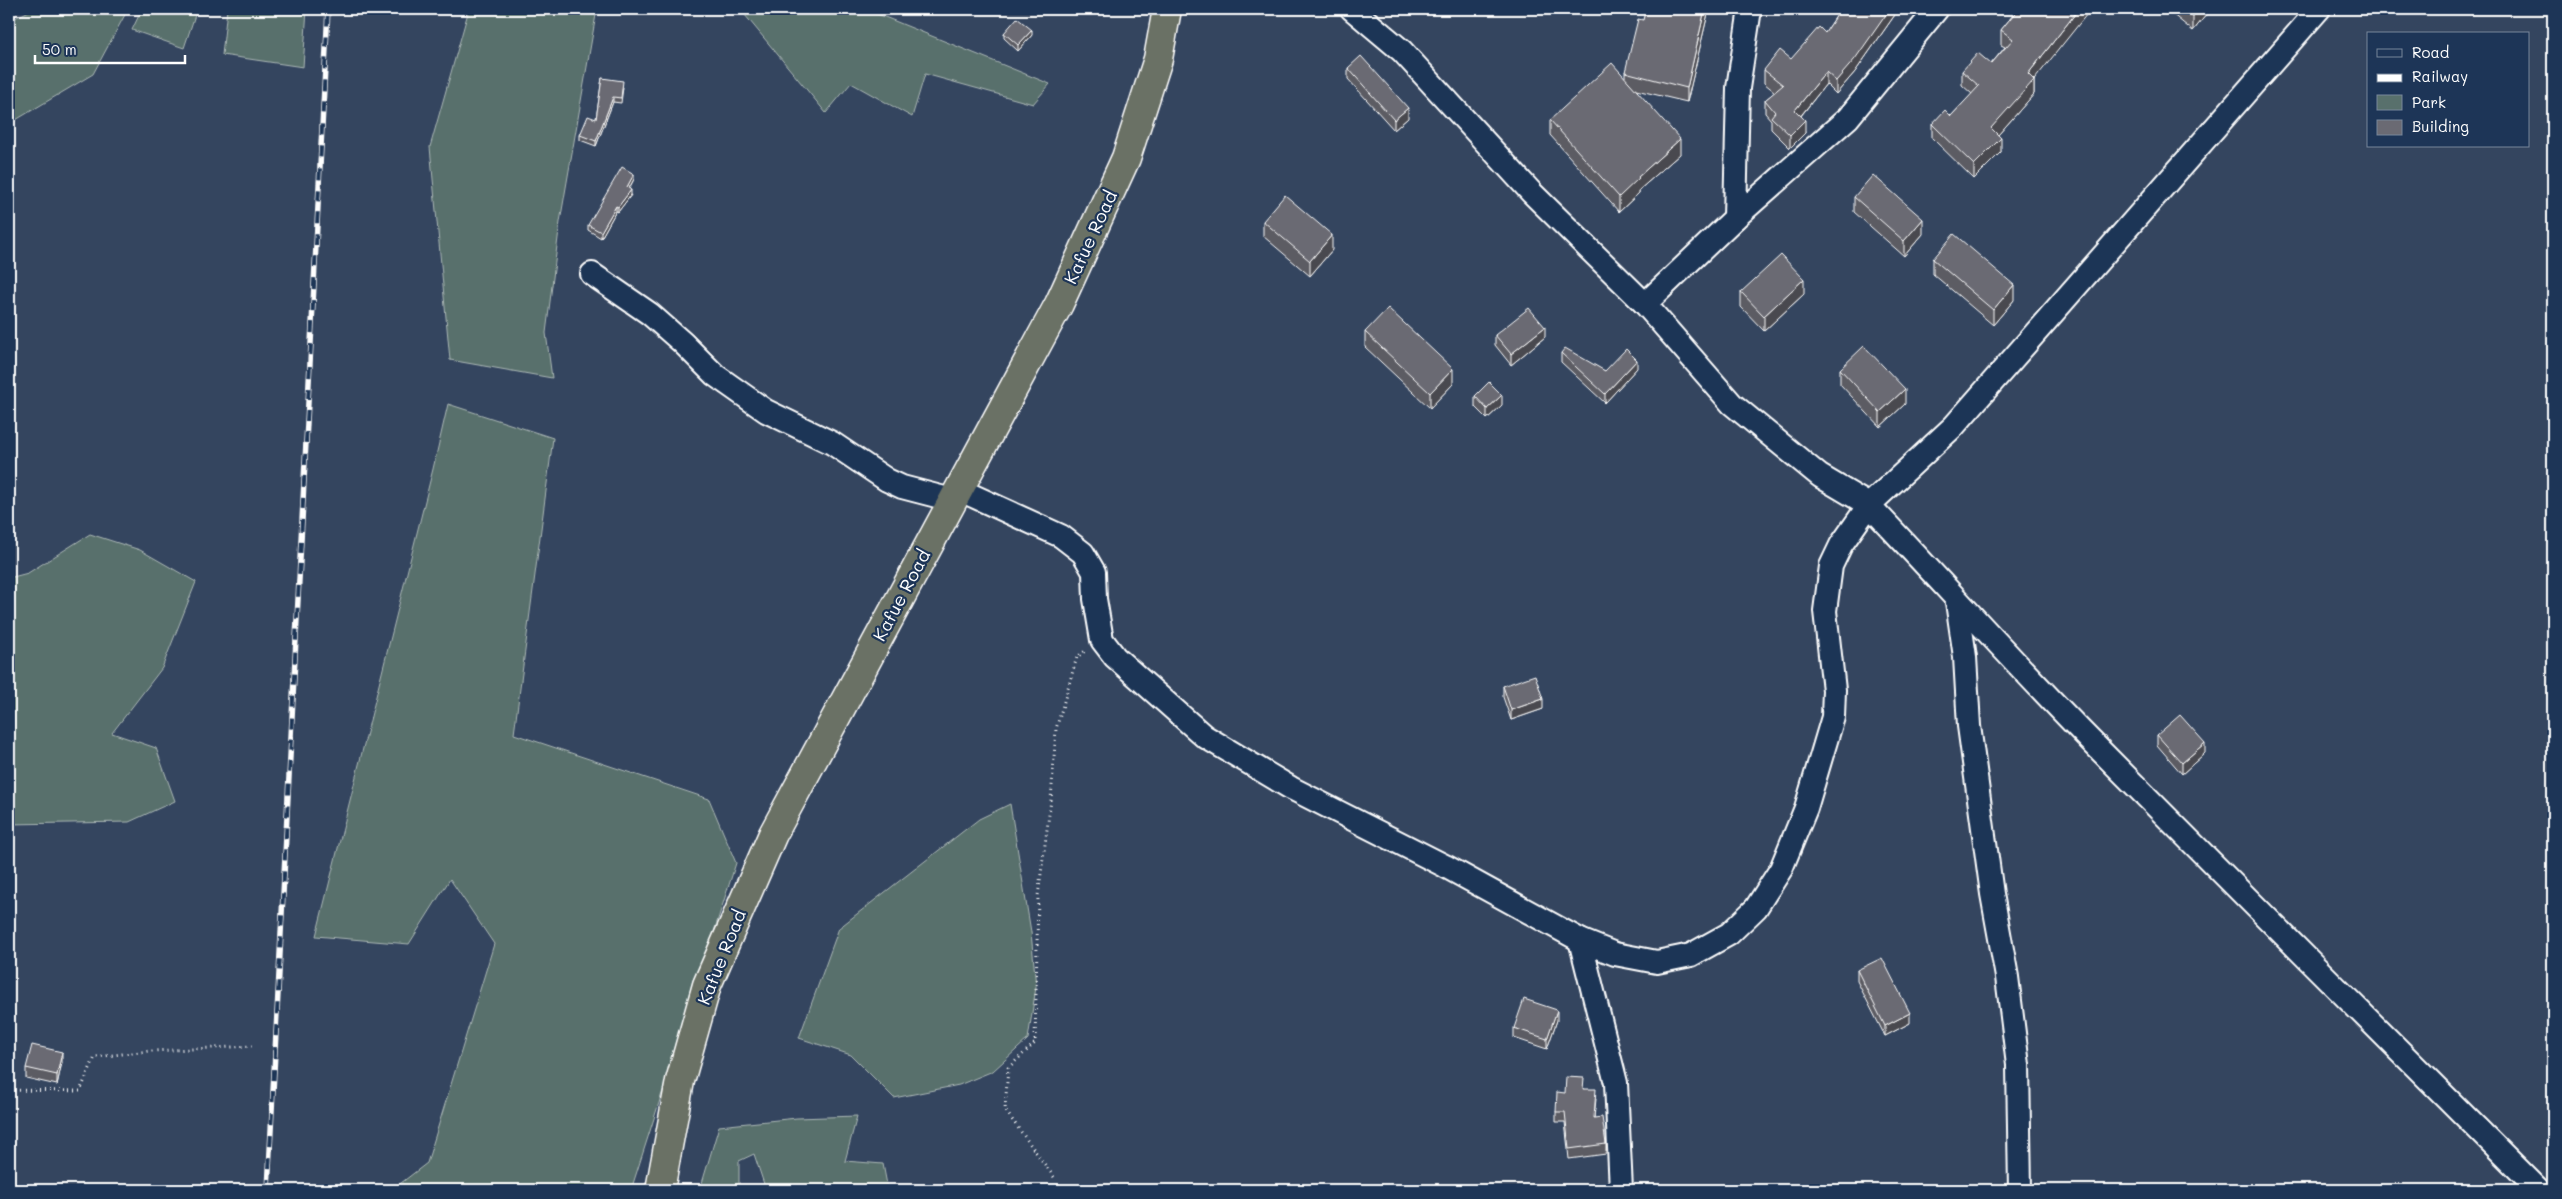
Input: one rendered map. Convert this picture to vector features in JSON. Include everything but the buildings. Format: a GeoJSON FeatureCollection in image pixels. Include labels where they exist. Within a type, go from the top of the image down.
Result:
{"type":"FeatureCollection","features":[{"type":"Feature","properties":{"kind":"highway","name":"Kafue Road"},"geometry":{"type":"LineString","coordinates":[[660,1190],[680,1081],[711,976],[773,834],[1059,304],[1126,158],[1158,59],[1167,9]]}},
{"type":"Feature","properties":{"kind":"street"},"geometry":{"type":"LineString","coordinates":[[1352,9],[1402,51],[1532,193],[1646,304],[1732,404],[1820,476],[1869,505],[1957,602],[2090,740],[2539,1190]]}},
{"type":"Feature","properties":{"kind":"street"},"geometry":{"type":"LineString","coordinates":[[1735,218],[1738,88],[1750,9]]}},
{"type":"Feature","properties":{"kind":"street"},"geometry":{"type":"LineString","coordinates":[[1646,304],[1735,218],[1848,118],[1937,9]]}},
{"type":"Feature","properties":{"kind":"street"},"geometry":{"type":"LineString","coordinates":[[592,274],[650,314],[715,375],[766,411],[832,443],[887,480],[902,487],[955,494],[1061,536],[1083,553],[1094,572],[1102,640],[1115,658],[1204,736],[1291,788],[1445,866],[1580,940],[1615,954],[1657,962],[1691,955],[1730,934],[1756,908],[1781,869],[1806,808],[1825,750],[1833,717],[1834,690],[1825,611],[1826,588],[1831,566],[1840,545],[1869,505],[1960,419],[2319,9]]}},
{"type":"Feature","properties":{"kind":"street"},"geometry":{"type":"LineString","coordinates":[[1957,602],[1965,657],[1969,726],[1992,894],[2007,976],[2018,1065],[2020,1190]]}},
{"type":"Feature","properties":{"kind":"street"},"geometry":{"type":"LineString","coordinates":[[1580,940],[1616,1083],[1622,1190]]}},
{"type":"Feature","properties":{"kind":"path"},"geometry":{"type":"LineString","coordinates":[[1054,1177],[1005,1110],[1008,1068],[1034,1043],[1038,896],[1051,800],[1056,729],[1077,657],[1102,640]]}},
{"type":"Feature","properties":{"kind":"path"},"geometry":{"type":"LineString","coordinates":[[9,1090],[80,1091],[95,1058],[150,1051],[252,1046]]}},
{"type":"Feature","properties":{"kind":"green space"},"geometry":{"type":"Polygon","coordinates":[[[33,9],[128,9],[93,74],[9,124],[9,21],[33,9]]]}},
{"type":"Feature","properties":{"kind":"green space"},"geometry":{"type":"Polygon","coordinates":[[[142,9],[197,9],[184,48],[132,30],[142,9]]]}},
{"type":"Feature","properties":{"kind":"green space"},"geometry":{"type":"Polygon","coordinates":[[[227,9],[307,9],[303,67],[222,55],[227,9]]]}},
{"type":"Feature","properties":{"kind":"green space"},"geometry":{"type":"Polygon","coordinates":[[[469,9],[597,9],[560,222],[546,333],[552,378],[450,360],[430,147],[469,9]]]}},
{"type":"Feature","properties":{"kind":"green space"},"geometry":{"type":"Polygon","coordinates":[[[740,9],[865,9],[1050,84],[1033,104],[925,74],[912,117],[851,83],[826,113],[740,9]]]}},
{"type":"Feature","properties":{"kind":"green space"},"geometry":{"type":"Polygon","coordinates":[[[448,404],[553,438],[514,734],[709,799],[736,863],[631,1190],[392,1190],[427,1163],[494,944],[450,879],[409,944],[316,936],[448,404]]]}},
{"type":"Feature","properties":{"kind":"green space"},"geometry":{"type":"Polygon","coordinates":[[[90,534],[140,550],[196,582],[162,668],[112,733],[156,748],[175,801],[129,822],[9,824],[9,578],[28,573],[90,534]]]}},
{"type":"Feature","properties":{"kind":"green space"},"geometry":{"type":"Polygon","coordinates":[[[1010,804],[1031,932],[1036,987],[1028,1039],[993,1071],[959,1085],[894,1098],[851,1055],[799,1038],[839,928],[979,819],[1010,804]]]}},
{"type":"Feature","properties":{"kind":"green space"},"geometry":{"type":"Polygon","coordinates":[[[857,1116],[845,1161],[883,1164],[888,1190],[766,1190],[754,1154],[739,1161],[739,1190],[700,1190],[719,1126],[797,1118],[857,1116]]]}},
{"type":"Feature","properties":{"kind":"railway"},"geometry":{"type":"LineString","coordinates":[[268,1190],[328,9]]}}]}
